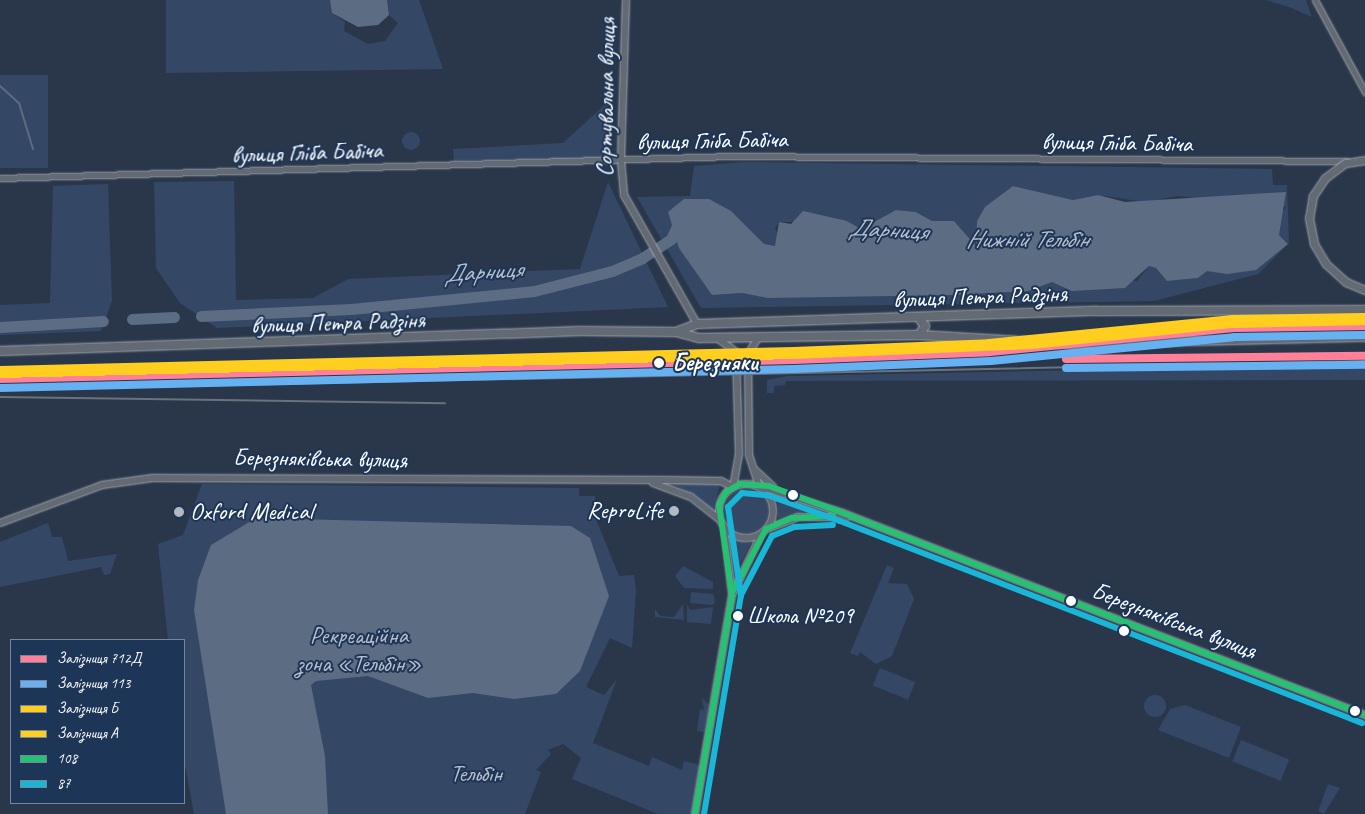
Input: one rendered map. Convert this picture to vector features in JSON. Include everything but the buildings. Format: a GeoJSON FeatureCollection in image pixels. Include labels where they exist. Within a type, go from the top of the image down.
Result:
{"type":"FeatureCollection","features":[{"type":"Feature","properties":{"kind":"main road"},"geometry":{"type":"LineString","coordinates":[[1365,160],[1345,163],[1325,178],[1313,196],[1309,218],[1314,244],[1326,264],[1346,282],[1365,290]]}},
{"type":"Feature","properties":{"kind":"main road","name":"вулиця Петра Радзіня"},"geometry":{"type":"LineString","coordinates":[[676,332],[697,324],[1365,310]]}},
{"type":"Feature","properties":{"kind":"main road"},"geometry":{"type":"LineString","coordinates":[[919,318],[925,326],[919,336]]}},
{"type":"Feature","properties":{"kind":"main road","name":"вулиця Петра Радзіня"},"geometry":{"type":"LineString","coordinates":[[0,351],[676,332],[717,338],[919,336],[1078,344],[1365,337]]}},
{"type":"Feature","properties":{"kind":"street","name":"Сортувальна вулиця"},"geometry":{"type":"LineString","coordinates":[[626,0],[621,160],[624,195],[642,234],[697,324]]}},
{"type":"Feature","properties":{"kind":"street"},"geometry":{"type":"LineString","coordinates":[[1315,0],[1365,92]]}},
{"type":"Feature","properties":{"kind":"street","name":"вулиця Гліба Бабіча"},"geometry":{"type":"LineString","coordinates":[[0,178],[733,156],[1365,160]]}},
{"type":"Feature","properties":{"kind":"street"},"geometry":{"type":"LineString","coordinates":[[717,338],[736,352],[738,461],[733,486],[720,502],[732,594]]}},
{"type":"Feature","properties":{"kind":"street"},"geometry":{"type":"LineString","coordinates":[[695,814],[732,594],[764,531],[773,507],[759,486],[751,465],[748,354],[758,338]]}},
{"type":"Feature","properties":{"kind":"street"},"geometry":{"type":"LineString","coordinates":[[721,481],[730,476],[738,461]]}},
{"type":"Feature","properties":{"kind":"street"},"geometry":{"type":"LineString","coordinates":[[751,465],[774,488]]}},
{"type":"Feature","properties":{"kind":"street","name":"Березняківська вулиця"},"geometry":{"type":"LineString","coordinates":[[0,523],[102,484],[148,478],[721,481],[733,486]]}},
{"type":"Feature","properties":{"kind":"street","name":"Березняківська вулиця"},"geometry":{"type":"LineString","coordinates":[[647,482],[691,497],[722,523]]}},
{"type":"Feature","properties":{"kind":"street"},"geometry":{"type":"LineString","coordinates":[[733,486],[759,486]]}},
{"type":"Feature","properties":{"kind":"street","name":"Березняківська вулиця"},"geometry":{"type":"LineString","coordinates":[[759,486],[774,488],[858,519],[1365,715]]}},
{"type":"Feature","properties":{"kind":"street","name":"Березняківська вулиця"},"geometry":{"type":"LineString","coordinates":[[764,531],[804,516],[858,519]]}},
{"type":"Feature","properties":{"kind":"street"},"geometry":{"type":"LineString","coordinates":[[722,523],[741,538],[764,531]]}},
{"type":"Feature","properties":{"kind":"green space"},"geometry":{"type":"Polygon","coordinates":[[[166,0],[330,0],[332,13],[345,22],[344,31],[368,44],[385,41],[398,23],[389,15],[387,0],[419,0],[443,69],[166,73],[166,0]]]}},
{"type":"Feature","properties":{"kind":"green space"},"geometry":{"type":"Polygon","coordinates":[[[1266,0],[1306,0],[1312,17],[1289,7],[1266,0]]]}},
{"type":"Feature","properties":{"kind":"green space"},"geometry":{"type":"Polygon","coordinates":[[[0,75],[48,75],[48,168],[0,168],[0,75]]]}},
{"type":"Feature","properties":{"kind":"green space"},"geometry":{"type":"Polygon","coordinates":[[[610,100],[610,158],[454,161],[453,149],[563,143],[610,100]]]}},
{"type":"Feature","properties":{"kind":"green space"},"geometry":{"type":"Polygon","coordinates":[[[407,132],[415,132],[420,137],[418,148],[407,150],[402,145],[402,137],[407,132]]]}},
{"type":"Feature","properties":{"kind":"green space"},"geometry":{"type":"Polygon","coordinates":[[[744,162],[1272,169],[1273,185],[1287,185],[1289,243],[1258,274],[1154,301],[701,308],[637,197],[690,196],[694,166],[744,162]],[[1013,186],[986,207],[977,221],[976,246],[954,221],[932,221],[916,212],[896,210],[861,229],[847,221],[779,222],[775,229],[779,235],[989,266],[1137,281],[1149,266],[1156,268],[1168,281],[1198,278],[1207,271],[1256,270],[1288,243],[1279,235],[1279,218],[1286,207],[1178,196],[1145,202],[1098,195],[1073,200],[1013,186]],[[695,206],[712,295],[742,293],[765,297],[695,206]]]}},
{"type":"Feature","properties":{"kind":"green space"},"geometry":{"type":"Polygon","coordinates":[[[234,181],[236,300],[313,298],[348,279],[580,269],[608,182],[668,307],[217,328],[180,303],[156,268],[154,182],[234,181]]]}},
{"type":"Feature","properties":{"kind":"green space"},"geometry":{"type":"Polygon","coordinates":[[[108,184],[112,301],[101,331],[0,335],[0,305],[50,303],[53,186],[108,184]]]}},
{"type":"Feature","properties":{"kind":"green space"},"geometry":{"type":"Polygon","coordinates":[[[1287,366],[1365,367],[1365,380],[786,381],[785,385],[774,386],[774,393],[767,393],[767,380],[788,376],[1287,366]]]}},
{"type":"Feature","properties":{"kind":"green space"},"geometry":{"type":"Polygon","coordinates":[[[668,482],[720,484],[713,510],[694,495],[668,482]]]}},
{"type":"Feature","properties":{"kind":"green space","name":"Рекреаційна зона «Тельбін»"},"geometry":{"type":"Polygon","coordinates":[[[202,484],[579,488],[579,496],[595,496],[597,522],[619,576],[634,575],[636,590],[632,648],[610,638],[586,687],[604,695],[617,679],[593,743],[649,766],[652,757],[682,770],[684,761],[700,765],[691,814],[658,814],[572,779],[581,758],[563,744],[548,750],[551,754],[536,770],[541,772],[525,814],[194,814],[185,765],[185,639],[168,639],[158,544],[183,535],[202,484]]]}},
{"type":"Feature","properties":{"kind":"green space"},"geometry":{"type":"Polygon","coordinates":[[[750,489],[762,495],[767,502],[767,520],[762,527],[755,532],[742,533],[734,530],[727,523],[724,507],[727,499],[734,492],[750,489]]]}},
{"type":"Feature","properties":{"kind":"green space"},"geometry":{"type":"Polygon","coordinates":[[[772,491],[827,512],[806,511],[778,520],[778,501],[772,491]]]}},
{"type":"Feature","properties":{"kind":"green space"},"geometry":{"type":"Polygon","coordinates":[[[48,523],[52,537],[62,537],[68,561],[117,554],[110,574],[104,575],[101,567],[0,587],[0,542],[48,523]]]}},
{"type":"Feature","properties":{"kind":"green space"},"geometry":{"type":"Polygon","coordinates":[[[729,539],[751,543],[736,572],[735,571],[729,539]]]}},
{"type":"Feature","properties":{"kind":"green space"},"geometry":{"type":"Polygon","coordinates":[[[887,565],[894,568],[888,583],[907,584],[914,599],[892,656],[876,664],[860,652],[858,656],[850,653],[887,565]]]}},
{"type":"Feature","properties":{"kind":"green space"},"geometry":{"type":"Polygon","coordinates":[[[683,566],[713,582],[713,589],[684,588],[675,576],[683,566]]]}},
{"type":"Feature","properties":{"kind":"green space"},"geometry":{"type":"Polygon","coordinates":[[[691,592],[713,594],[715,601],[713,605],[690,603],[691,592]]]}},
{"type":"Feature","properties":{"kind":"green space"},"geometry":{"type":"Polygon","coordinates":[[[683,604],[684,620],[655,617],[655,609],[660,616],[674,617],[683,604]]]}},
{"type":"Feature","properties":{"kind":"green space"},"geometry":{"type":"Polygon","coordinates":[[[687,604],[690,610],[713,607],[711,624],[687,622],[687,604]]]}},
{"type":"Feature","properties":{"kind":"green space"},"geometry":{"type":"Polygon","coordinates":[[[880,668],[915,682],[908,700],[873,686],[880,668]]]}},
{"type":"Feature","properties":{"kind":"green space"},"geometry":{"type":"Polygon","coordinates":[[[1155,695],[1163,698],[1166,706],[1163,714],[1155,717],[1147,714],[1144,706],[1147,698],[1155,695]]]}},
{"type":"Feature","properties":{"kind":"green space"},"geometry":{"type":"Polygon","coordinates":[[[702,698],[709,705],[704,732],[697,731],[700,709],[704,710],[702,698]]]}},
{"type":"Feature","properties":{"kind":"green space"},"geometry":{"type":"Polygon","coordinates":[[[1185,705],[1241,727],[1229,758],[1158,730],[1170,709],[1185,705]]]}},
{"type":"Feature","properties":{"kind":"green space"},"geometry":{"type":"Polygon","coordinates":[[[1241,740],[1289,759],[1281,781],[1232,761],[1241,740]]]}},
{"type":"Feature","properties":{"kind":"green space"},"geometry":{"type":"Polygon","coordinates":[[[1328,784],[1340,788],[1324,814],[1318,811],[1328,784]]]}},
{"type":"Feature","properties":{"kind":"water"},"geometry":{"type":"Polygon","coordinates":[[[330,0],[387,0],[389,15],[378,25],[358,27],[332,13],[330,0]]]}},
{"type":"Feature","properties":{"kind":"water","name":"Нижній Тельбін"},"geometry":{"type":"Polygon","coordinates":[[[1013,186],[1073,200],[1098,195],[1125,202],[1286,192],[1279,235],[1288,244],[1256,270],[1227,274],[1207,271],[1198,278],[1167,281],[1156,268],[1149,266],[1125,288],[1072,291],[1052,282],[1028,291],[953,295],[768,298],[742,293],[712,295],[679,248],[668,212],[684,199],[709,199],[731,211],[764,244],[775,246],[779,222],[791,224],[803,211],[847,221],[861,229],[896,210],[916,212],[932,221],[954,221],[976,246],[977,221],[985,207],[1013,186]]]}},
{"type":"Feature","properties":{"kind":"water","name":"Тельбін"},"geometry":{"type":"Polygon","coordinates":[[[256,518],[571,526],[590,538],[609,596],[580,671],[556,694],[514,699],[473,693],[428,698],[368,676],[316,681],[311,685],[325,756],[328,814],[226,814],[194,610],[198,580],[211,545],[256,518]]]}},
{"type":"Feature","properties":{"kind":"waterway"},"geometry":{"type":"LineString","coordinates":[[0,86],[19,103],[33,149]]}},
{"type":"Feature","properties":{"kind":"waterway","name":"Дарниця"},"geometry":{"type":"LineString","coordinates":[[201,316],[351,309],[534,291],[612,271],[642,258],[671,239],[681,218]]}},
{"type":"Feature","properties":{"kind":"waterway","name":"Дарниця"},"geometry":{"type":"LineString","coordinates":[[132,319],[174,317]]}},
{"type":"Feature","properties":{"kind":"waterway","name":"Дарниця"},"geometry":{"type":"LineString","coordinates":[[0,327],[103,321]]}},
{"type":"Feature","properties":{"kind":"railway"},"geometry":{"type":"LineString","coordinates":[[0,390],[1365,361]]}},
{"type":"Feature","properties":{"kind":"railway"},"geometry":{"type":"LineString","coordinates":[[0,397],[445,403]]}},
{"type":"Feature","properties":{"kind":"rail line","name":"A"},"geometry":{"type":"LineString","coordinates":[[0,370],[794,351],[989,343],[1233,319],[1365,317]]}},
{"type":"Feature","properties":{"kind":"rail line","name":"Б"},"geometry":{"type":"LineString","coordinates":[[0,374],[794,355],[1032,345],[1233,324],[1365,321]]}},
{"type":"Feature","properties":{"kind":"rail line","name":"712Д"},"geometry":{"type":"LineString","coordinates":[[0,379],[794,360],[990,352],[1234,328],[1365,326]]}},
{"type":"Feature","properties":{"kind":"rail line","name":"113"},"geometry":{"type":"LineString","coordinates":[[0,388],[794,369],[991,361],[1234,337],[1365,335]]}},
{"type":"Feature","properties":{"kind":"rail line","name":"712Д"},"geometry":{"type":"LineString","coordinates":[[1066,359],[1365,356]]}},
{"type":"Feature","properties":{"kind":"rail line","name":"113"},"geometry":{"type":"LineString","coordinates":[[1066,368],[1365,365]]}},
{"type":"Feature","properties":{"kind":"transit line","name":"108"},"geometry":{"type":"LineString","coordinates":[[695,814],[732,595],[719,505],[726,492],[740,484],[769,486],[843,513],[1365,715]]}},
{"type":"Feature","properties":{"kind":"transit line","name":"87"},"geometry":{"type":"LineString","coordinates":[[704,814],[741,596],[728,507],[742,493],[767,495],[840,521],[1362,723]]}},
{"type":"Feature","properties":{"kind":"transit line","name":"108"},"geometry":{"type":"LineString","coordinates":[[733,591],[766,529],[792,518],[833,516]]}},
{"type":"Feature","properties":{"kind":"transit line","name":"87"},"geometry":{"type":"LineString","coordinates":[[741,595],[772,536],[794,527],[833,525]]}},
{"type":"Feature","properties":{"kind":"place","name":"Березняки"},"geometry":{"type":"Point","coordinates":[659,363]}},
{"type":"Feature","properties":{"kind":"place","name":"ReproLife"},"geometry":{"type":"Point","coordinates":[674,511]}},
{"type":"Feature","properties":{"kind":"place","name":"Oxford Medical"},"geometry":{"type":"Point","coordinates":[179,512]}},
{"type":"Feature","properties":{"kind":"place","name":"Школа №209"},"geometry":{"type":"Point","coordinates":[738,616]}}]}
